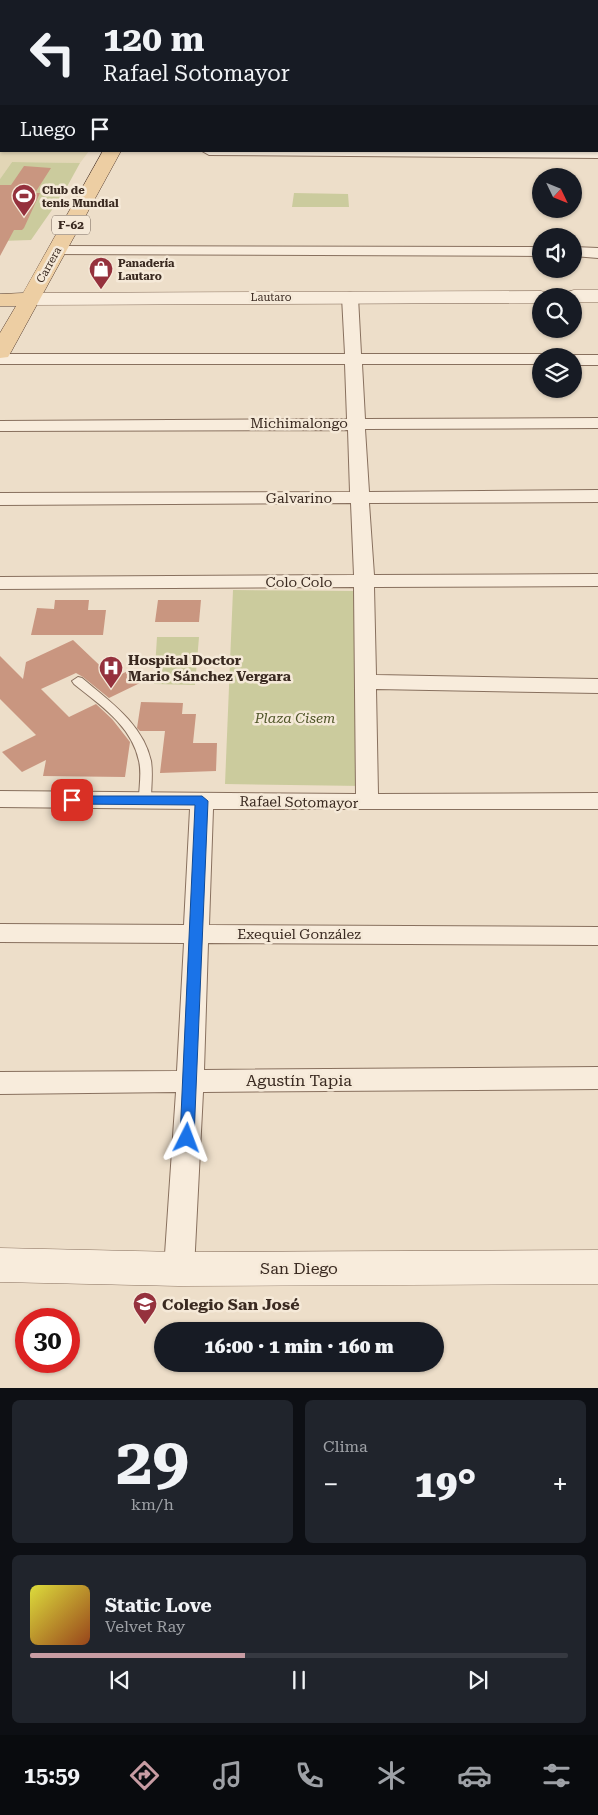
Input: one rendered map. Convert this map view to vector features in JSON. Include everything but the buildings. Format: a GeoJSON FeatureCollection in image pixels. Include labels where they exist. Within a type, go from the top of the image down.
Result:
{"type":"FeatureCollection","features":[{"type":"Feature","properties":{"kind":"main road","name":"Carrera"},"geometry":{"type":"LineString","coordinates":[[0,352],[6,322],[30,299],[111,152]]}},
{"type":"Feature","properties":{"kind":"main road","name":"Lautaro"},"geometry":{"type":"LineString","coordinates":[[0,300],[30,299]]}},
{"type":"Feature","properties":{"kind":"street"},"geometry":{"type":"LineString","coordinates":[[339,152],[598,154]]}},
{"type":"Feature","properties":{"kind":"street"},"geometry":{"type":"LineString","coordinates":[[56,250],[532,252]]}},
{"type":"Feature","properties":{"kind":"street"},"geometry":{"type":"LineString","coordinates":[[582,252],[598,253]]}},
{"type":"Feature","properties":{"kind":"street","name":"Lautaro"},"geometry":{"type":"LineString","coordinates":[[30,299],[532,296]]}},
{"type":"Feature","properties":{"kind":"street"},"geometry":{"type":"LineString","coordinates":[[582,296],[598,296]]}},
{"type":"Feature","properties":{"kind":"street"},"geometry":{"type":"LineString","coordinates":[[350,297],[364,581],[367,682],[367,802]]}},
{"type":"Feature","properties":{"kind":"street"},"geometry":{"type":"LineString","coordinates":[[0,359],[532,359]]}},
{"type":"Feature","properties":{"kind":"street"},"geometry":{"type":"LineString","coordinates":[[582,360],[598,360]]}},
{"type":"Feature","properties":{"kind":"street","name":"Michimalongo"},"geometry":{"type":"LineString","coordinates":[[0,426],[598,423]]}},
{"type":"Feature","properties":{"kind":"street","name":"Galvarino"},"geometry":{"type":"LineString","coordinates":[[0,499],[598,496]]}},
{"type":"Feature","properties":{"kind":"street","name":"Colo Colo"},"geometry":{"type":"LineString","coordinates":[[0,583],[598,580]]}},
{"type":"Feature","properties":{"kind":"street"},"geometry":{"type":"LineString","coordinates":[[367,682],[598,686]]}},
{"type":"Feature","properties":{"kind":"street","name":"Rafael Sotomayor"},"geometry":{"type":"LineString","coordinates":[[0,799],[367,802],[598,801]]}},
{"type":"Feature","properties":{"kind":"street"},"geometry":{"type":"LineString","coordinates":[[179,1269],[190,1081],[202,801]]}},
{"type":"Feature","properties":{"kind":"street","name":"Exequiel González"},"geometry":{"type":"LineString","coordinates":[[0,932],[598,936]]}},
{"type":"Feature","properties":{"kind":"street","name":"Agustín Tapia"},"geometry":{"type":"LineString","coordinates":[[0,1083],[598,1078]]}},
{"type":"Feature","properties":{"kind":"street","name":"San Diego"},"geometry":{"type":"LineString","coordinates":[[0,1265],[179,1269],[598,1267]]}},
{"type":"Feature","properties":{"kind":"lane"},"geometry":{"type":"LineString","coordinates":[[78,681],[119,716],[138,742],[145,762],[145,800]]}},
{"type":"Feature","properties":{"kind":"shaded area"},"geometry":{"type":"Polygon","coordinates":[[[0,152],[88,152],[80,163],[12,162],[0,179],[0,152]]]}},
{"type":"Feature","properties":{"kind":"green space","name":"Club de tenis Mundial"},"geometry":{"type":"Polygon","coordinates":[[[12,162],[80,163],[63,194],[31,240],[0,241],[0,179],[12,162]]]}},
{"type":"Feature","properties":{"kind":"green space"},"geometry":{"type":"Polygon","coordinates":[[[294,193],[348,194],[349,207],[292,207],[294,193]]]}},
{"type":"Feature","properties":{"kind":"green space","name":"Plaza Cisem"},"geometry":{"type":"Polygon","coordinates":[[[233,590],[362,591],[363,786],[225,784],[233,590]]]}},
{"type":"Feature","properties":{"kind":"green space"},"geometry":{"type":"Polygon","coordinates":[[[157,637],[199,637],[195,685],[154,684],[157,637]]]}},
{"type":"Feature","properties":{"kind":"place","name":"Club de tenis Mundial"},"geometry":{"type":"Point","coordinates":[24,217]}},
{"type":"Feature","properties":{"kind":"place","name":"Panadería Lautaro"},"geometry":{"type":"Point","coordinates":[101,290]}},
{"type":"Feature","properties":{"kind":"place","name":"Hospital Doctor Mario Sánchez Vergara"},"geometry":{"type":"Point","coordinates":[111,689]}},
{"type":"Feature","properties":{"kind":"place","name":"Colegio San José"},"geometry":{"type":"Point","coordinates":[145,1325]}},
{"type":"Feature","properties":{"kind":"route"},"geometry":{"type":"LineString","coordinates":[[72,800],[202,801],[187,1138]]}}]}
